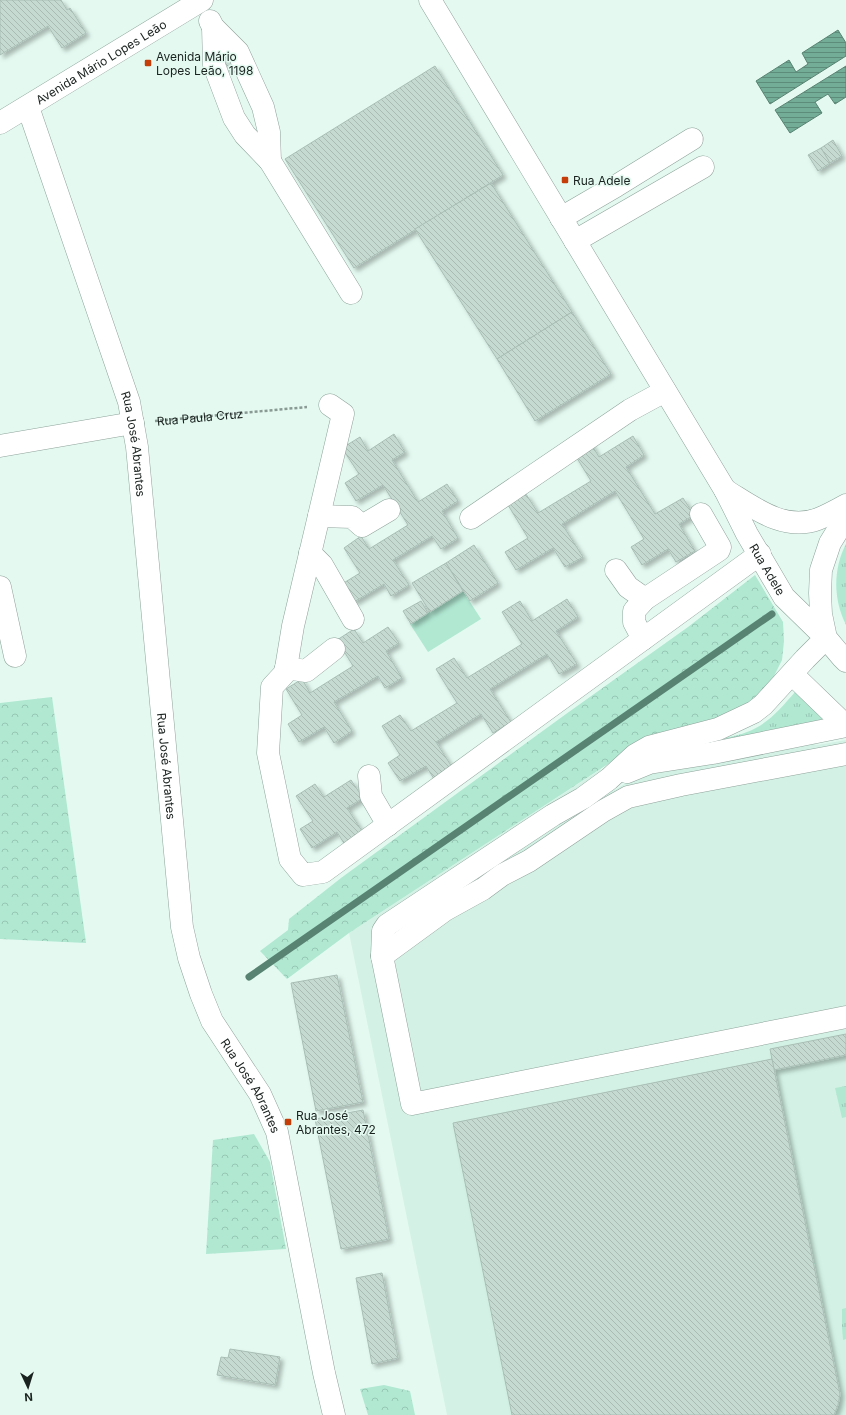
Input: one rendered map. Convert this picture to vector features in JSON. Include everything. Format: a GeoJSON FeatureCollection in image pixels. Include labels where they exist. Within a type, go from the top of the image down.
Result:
{"type":"FeatureCollection","features":[{"type":"Feature","properties":{"kind":"main road","name":"Rua Adele"},"geometry":{"type":"LineString","coordinates":[[430,0],[725,490],[747,534],[784,597],[826,638],[846,661]]}},
{"type":"Feature","properties":{"kind":"main road"},"geometry":{"type":"LineString","coordinates":[[201,1],[213,27],[238,52],[263,107],[269,132],[270,161]]}},
{"type":"Feature","properties":{"kind":"main road","name":"Avenida Mário Lopes Leão"},"geometry":{"type":"LineString","coordinates":[[0,123],[201,1]]}},
{"type":"Feature","properties":{"kind":"main road"},"geometry":{"type":"LineString","coordinates":[[213,27],[214,65],[234,118],[245,135],[270,161],[351,293]]}},
{"type":"Feature","properties":{"kind":"main road","name":"Rua José Abrantes"},"geometry":{"type":"LineString","coordinates":[[28,107],[129,402],[133,423],[137,447],[182,927],[189,958],[198,987],[212,1021],[260,1094],[277,1132],[324,1373],[334,1415]]}},
{"type":"Feature","properties":{"kind":"main road"},"geometry":{"type":"LineString","coordinates":[[561,218],[692,139]]}},
{"type":"Feature","properties":{"kind":"main road"},"geometry":{"type":"LineString","coordinates":[[575,241],[703,167]]}},
{"type":"Feature","properties":{"kind":"main road"},"geometry":{"type":"LineString","coordinates":[[470,518],[630,410],[665,391]]}},
{"type":"Feature","properties":{"kind":"main road"},"geometry":{"type":"LineString","coordinates":[[330,405],[343,414],[293,626],[286,668],[284,674],[272,687],[268,753],[290,859],[303,875],[323,872],[760,554]]}},
{"type":"Feature","properties":{"kind":"main road"},"geometry":{"type":"LineString","coordinates":[[0,446],[133,423]]}},
{"type":"Feature","properties":{"kind":"main road","name":"Rua Adele"},"geometry":{"type":"LineString","coordinates":[[725,490],[772,518],[791,523],[817,519],[846,505]]}},
{"type":"Feature","properties":{"kind":"main road"},"geometry":{"type":"LineString","coordinates":[[319,516],[352,517],[362,526],[389,510]]}},
{"type":"Feature","properties":{"kind":"main road"},"geometry":{"type":"LineString","coordinates":[[643,639],[634,622],[634,611],[645,599],[719,550],[720,547],[701,514]]}},
{"type":"Feature","properties":{"kind":"main road"},"geometry":{"type":"LineString","coordinates":[[846,517],[830,543],[821,570],[821,614],[826,638],[763,705],[748,716],[718,729],[649,747],[635,755],[609,779],[583,798],[552,815],[388,925],[383,931],[382,956],[412,1104],[846,1017]]}},
{"type":"Feature","properties":{"kind":"main road"},"geometry":{"type":"LineString","coordinates":[[310,554],[322,565],[353,618]]}},
{"type":"Feature","properties":{"kind":"main road"},"geometry":{"type":"LineString","coordinates":[[616,570],[628,587],[645,599]]}},
{"type":"Feature","properties":{"kind":"main road"},"geometry":{"type":"LineString","coordinates":[[0,587],[14,656]]}},
{"type":"Feature","properties":{"kind":"main road"},"geometry":{"type":"LineString","coordinates":[[286,668],[306,671],[334,650]]}},
{"type":"Feature","properties":{"kind":"main road"},"geometry":{"type":"LineString","coordinates":[[792,674],[846,726]]}},
{"type":"Feature","properties":{"kind":"main road"},"geometry":{"type":"LineString","coordinates":[[609,779],[649,763],[713,754],[846,726]]}},
{"type":"Feature","properties":{"kind":"main road"},"geometry":{"type":"LineString","coordinates":[[502,875],[529,861],[603,811],[628,797],[681,785],[846,754]]}},
{"type":"Feature","properties":{"kind":"main road"},"geometry":{"type":"LineString","coordinates":[[369,776],[371,796],[388,825]]}},
{"type":"Feature","properties":{"kind":"main road"},"geometry":{"type":"LineString","coordinates":[[382,956],[446,910],[483,889],[502,875],[526,851],[558,826],[583,798]]}},
{"type":"Feature","properties":{"kind":"main road"},"geometry":{"type":"LineString","coordinates":[[316,1415],[324,1373]]}},
{"type":"Feature","properties":{"kind":"path","name":"Rua Paula Cruz"},"geometry":{"type":"LineString","coordinates":[[133,423],[330,405]]}},
{"type":"Feature","properties":{"kind":"shaded area"},"geometry":{"type":"Polygon","coordinates":[[[838,30],[846,43],[846,56],[770,104],[756,81],[789,60],[796,72],[808,64],[802,53],[838,30]]]}},
{"type":"Feature","properties":{"kind":"shaded area"},"geometry":{"type":"Polygon","coordinates":[[[846,66],[846,97],[835,104],[828,94],[815,102],[822,113],[790,133],[775,110],[846,66]]]}},
{"type":"Feature","properties":{"kind":"shaded area"},"geometry":{"type":"Polygon","coordinates":[[[846,740],[846,1415],[447,1415],[349,933],[601,769],[615,790],[638,775],[807,741],[817,745],[846,740]]]}},
{"type":"Feature","properties":{"kind":"green space"},"geometry":{"type":"Polygon","coordinates":[[[846,544],[846,625],[839,605],[836,584],[839,564],[846,544]]]}},
{"type":"Feature","properties":{"kind":"green space"},"geometry":{"type":"Polygon","coordinates":[[[755,575],[783,622],[784,641],[782,660],[774,676],[764,689],[747,704],[719,719],[651,736],[349,933],[287,979],[260,951],[288,930],[289,919],[341,878],[688,627],[755,575]]]}},
{"type":"Feature","properties":{"kind":"green space"},"geometry":{"type":"Polygon","coordinates":[[[463,591],[481,619],[428,652],[410,624],[463,591]]]}},
{"type":"Feature","properties":{"kind":"green space"},"geometry":{"type":"Polygon","coordinates":[[[795,692],[826,720],[726,741],[725,738],[744,733],[761,725],[795,692]]]}},
{"type":"Feature","properties":{"kind":"green space"},"geometry":{"type":"Polygon","coordinates":[[[52,697],[86,943],[0,939],[0,703],[52,697]]]}},
{"type":"Feature","properties":{"kind":"green space"},"geometry":{"type":"Polygon","coordinates":[[[846,1086],[846,1117],[842,1118],[835,1088],[846,1086]]]}},
{"type":"Feature","properties":{"kind":"green space"},"geometry":{"type":"Polygon","coordinates":[[[254,1134],[270,1162],[286,1249],[206,1254],[213,1140],[254,1134]]]}},
{"type":"Feature","properties":{"kind":"green space"},"geometry":{"type":"Polygon","coordinates":[[[846,1308],[846,1339],[843,1340],[842,1309],[846,1308]]]}},
{"type":"Feature","properties":{"kind":"green space"},"geometry":{"type":"Polygon","coordinates":[[[384,1385],[410,1391],[415,1415],[368,1415],[360,1389],[384,1385]]]}},
{"type":"Feature","properties":{"kind":"building"},"geometry":{"type":"Polygon","coordinates":[[[0,0],[61,0],[67,10],[70,8],[86,33],[62,48],[48,26],[0,55],[0,0]]]}},
{"type":"Feature","properties":{"kind":"building"},"geometry":{"type":"Polygon","coordinates":[[[227,51],[234,65],[226,69],[219,55],[227,51]]]}},
{"type":"Feature","properties":{"kind":"building"},"geometry":{"type":"Polygon","coordinates":[[[435,66],[503,175],[354,268],[285,159],[435,66]]]}},
{"type":"Feature","properties":{"kind":"building"},"geometry":{"type":"Polygon","coordinates":[[[833,140],[842,156],[830,163],[821,148],[833,140]]]}},
{"type":"Feature","properties":{"kind":"building"},"geometry":{"type":"Polygon","coordinates":[[[821,148],[830,163],[818,171],[808,155],[821,148]]]}},
{"type":"Feature","properties":{"kind":"building"},"geometry":{"type":"Polygon","coordinates":[[[491,183],[572,312],[497,359],[415,229],[491,183]]]}},
{"type":"Feature","properties":{"kind":"building"},"geometry":{"type":"Polygon","coordinates":[[[572,312],[611,374],[535,421],[497,359],[572,312]]]}},
{"type":"Feature","properties":{"kind":"building"},"geometry":{"type":"Polygon","coordinates":[[[394,434],[405,452],[392,460],[418,502],[447,484],[458,501],[442,511],[458,538],[441,549],[432,536],[393,560],[409,585],[391,596],[384,584],[354,602],[342,584],[360,573],[344,548],[361,536],[369,549],[408,525],[383,485],[356,501],[345,483],[359,474],[342,448],[360,437],[368,451],[394,434]]]}},
{"type":"Feature","properties":{"kind":"building"},"geometry":{"type":"Polygon","coordinates":[[[633,436],[644,455],[626,467],[655,514],[683,498],[694,515],[679,524],[695,551],[676,562],[668,549],[642,565],[631,547],[644,539],[615,491],[562,524],[583,557],[565,567],[553,548],[516,570],[505,552],[528,538],[508,505],[526,494],[538,513],[591,481],[572,450],[589,440],[599,457],[633,436]]]}},
{"type":"Feature","properties":{"kind":"building"},"geometry":{"type":"Polygon","coordinates":[[[474,545],[498,583],[470,601],[446,563],[474,545]]]}},
{"type":"Feature","properties":{"kind":"building"},"geometry":{"type":"Polygon","coordinates":[[[446,563],[463,591],[430,612],[412,583],[446,563]]]}},
{"type":"Feature","properties":{"kind":"building"},"geometry":{"type":"Polygon","coordinates":[[[567,599],[578,617],[556,631],[577,664],[559,674],[547,654],[490,689],[511,722],[493,733],[481,714],[436,742],[452,767],[434,779],[426,766],[400,781],[388,763],[400,755],[382,726],[400,715],[411,731],[457,703],[436,669],[454,658],[467,678],[522,644],[502,612],[520,601],[532,621],[567,599]]]}},
{"type":"Feature","properties":{"kind":"building"},"geometry":{"type":"Polygon","coordinates":[[[421,601],[428,613],[411,624],[403,611],[421,601]]]}},
{"type":"Feature","properties":{"kind":"building"},"geometry":{"type":"Polygon","coordinates":[[[388,627],[399,643],[386,651],[402,678],[385,688],[378,676],[334,702],[352,731],[334,743],[324,727],[299,742],[288,724],[302,715],[286,689],[302,679],[310,693],[353,666],[337,640],[354,629],[363,643],[388,627]]]}},
{"type":"Feature","properties":{"kind":"building"},"geometry":{"type":"Polygon","coordinates":[[[351,780],[363,798],[347,808],[364,834],[345,845],[337,832],[312,848],[300,829],[313,821],[296,796],[315,784],[324,797],[351,780]]]}},
{"type":"Feature","properties":{"kind":"building"},"geometry":{"type":"Polygon","coordinates":[[[337,975],[363,1102],[316,1111],[291,983],[337,975]]]}},
{"type":"Feature","properties":{"kind":"building"},"geometry":{"type":"Polygon","coordinates":[[[846,1034],[846,1055],[774,1070],[770,1049],[846,1034]]]}},
{"type":"Feature","properties":{"kind":"building"},"geometry":{"type":"Polygon","coordinates":[[[772,1059],[840,1394],[834,1415],[512,1415],[453,1123],[772,1059]]]}},
{"type":"Feature","properties":{"kind":"building"},"geometry":{"type":"Polygon","coordinates":[[[363,1110],[389,1239],[341,1249],[315,1119],[363,1110]]]}},
{"type":"Feature","properties":{"kind":"building"},"geometry":{"type":"Polygon","coordinates":[[[382,1273],[398,1358],[372,1364],[356,1278],[382,1273]]]}},
{"type":"Feature","properties":{"kind":"building"},"geometry":{"type":"Polygon","coordinates":[[[230,1349],[280,1357],[275,1385],[217,1375],[221,1357],[228,1358],[230,1349]]]}},
{"type":"Feature","properties":{"kind":"waterway"},"geometry":{"type":"LineString","coordinates":[[249,977],[772,614]]}},
{"type":"Feature","properties":{"kind":"place","name":"Avenida Mário Lopes Leão, 1198"},"geometry":{"type":"Point","coordinates":[148,63]}},
{"type":"Feature","properties":{"kind":"place","name":"Rua Adele"},"geometry":{"type":"Point","coordinates":[565,180]}},
{"type":"Feature","properties":{"kind":"place","name":"Rua José Abrantes, 472"},"geometry":{"type":"Point","coordinates":[288,1122]}}]}
